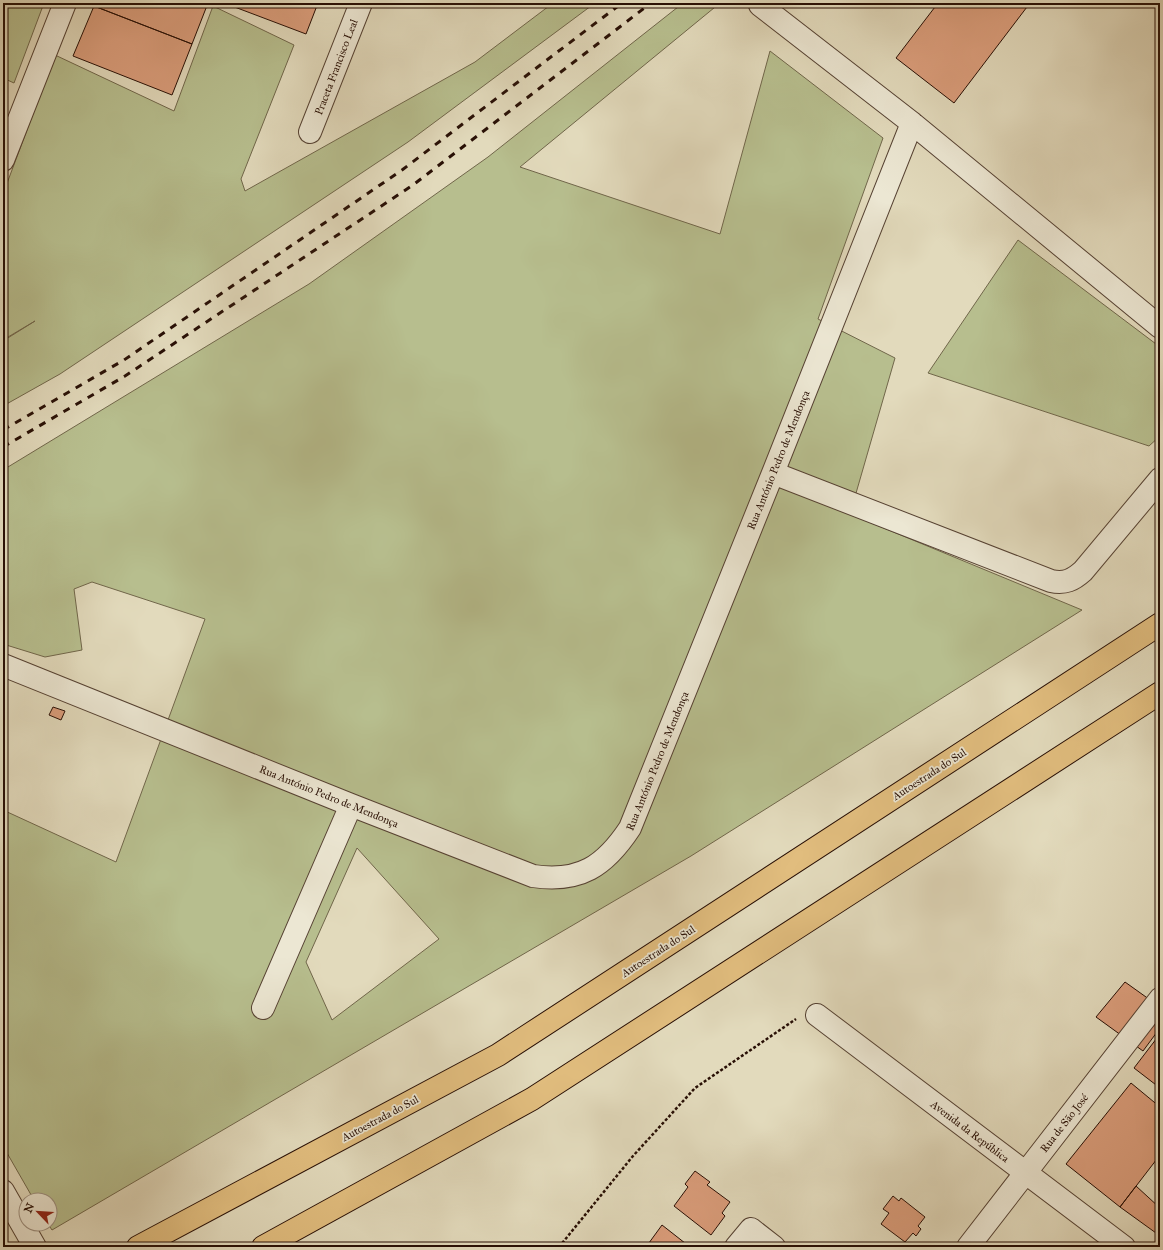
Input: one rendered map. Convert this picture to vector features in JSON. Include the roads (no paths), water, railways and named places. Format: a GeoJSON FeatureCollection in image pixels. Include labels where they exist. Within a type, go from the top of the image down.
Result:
{"type":"FeatureCollection","features":[{"type":"Feature","properties":{"kind":"highway","name":"Autoestrada do Sul"},"geometry":{"type":"LineString","coordinates":[[138,1247],[498,1055],[1160,624]]}},
{"type":"Feature","properties":{"kind":"highway"},"geometry":{"type":"LineString","coordinates":[[263,1247],[532,1099],[1160,693]]}},
{"type":"Feature","properties":{"kind":"street"},"geometry":{"type":"LineString","coordinates":[[3,160],[65,3]]}},
{"type":"Feature","properties":{"kind":"street","name":"Praceta Francisco Leal"},"geometry":{"type":"LineString","coordinates":[[310,132],[361,3]]}},
{"type":"Feature","properties":{"kind":"street"},"geometry":{"type":"LineString","coordinates":[[760,5],[912,123],[1160,327]]}},
{"type":"Feature","properties":{"kind":"street","name":"Rua António Pedro de Mendonça"},"geometry":{"type":"LineString","coordinates":[[3,665],[533,876],[559,878],[573,875],[596,866],[608,857],[620,844],[630,828],[912,123]]}},
{"type":"Feature","properties":{"kind":"street"},"geometry":{"type":"LineString","coordinates":[[773,473],[1051,581],[1060,583],[1076,578],[1083,571],[1160,479]]}},
{"type":"Feature","properties":{"kind":"street"},"geometry":{"type":"LineString","coordinates":[[264,1008],[350,804]]}},
{"type":"Feature","properties":{"kind":"street","name":"Rua de São José"},"geometry":{"type":"LineString","coordinates":[[968,1247],[1160,999]]}},
{"type":"Feature","properties":{"kind":"street","name":"Avenida da República"},"geometry":{"type":"LineString","coordinates":[[816,1015],[1124,1247]]}},
{"type":"Feature","properties":{"kind":"street"},"geometry":{"type":"LineString","coordinates":[[3,1191],[35,1247]]}},
{"type":"Feature","properties":{"kind":"street"},"geometry":{"type":"LineString","coordinates":[[736,1247],[751,1229],[774,1247]]}},
{"type":"Feature","properties":{"kind":"railway"},"geometry":{"type":"LineString","coordinates":[[3,430],[124,360],[402,170],[622,3]]}},
{"type":"Feature","properties":{"kind":"railway"},"geometry":{"type":"LineString","coordinates":[[3,447],[125,376],[413,185],[651,3]]}}]}
